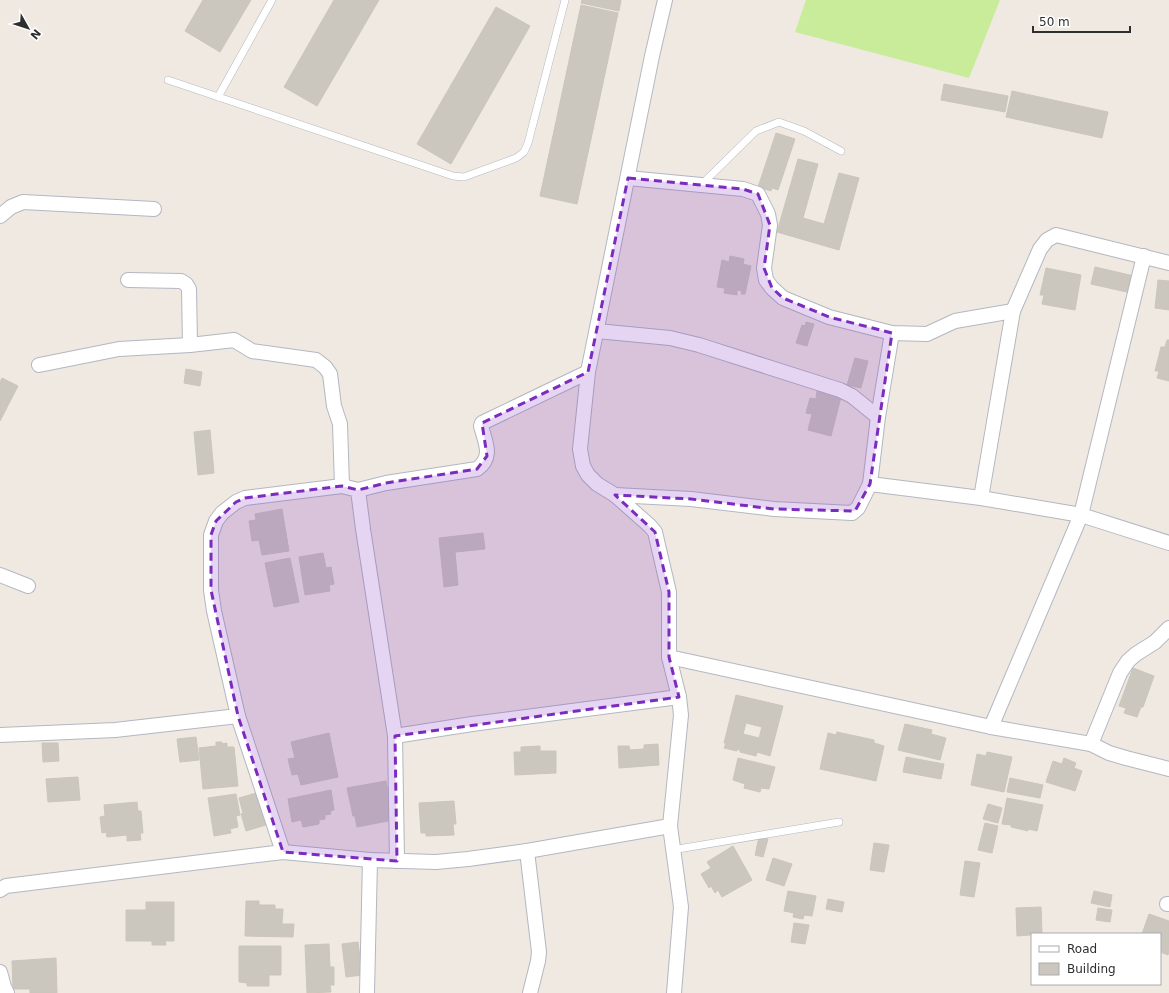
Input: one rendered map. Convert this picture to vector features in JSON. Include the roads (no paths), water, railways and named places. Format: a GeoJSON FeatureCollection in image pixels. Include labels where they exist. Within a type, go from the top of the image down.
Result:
{"type":"FeatureCollection","features":[{"type":"Feature","properties":{"kind":"street"},"geometry":{"type":"LineString","coordinates":[[665,0],[652,56],[588,372],[580,449],[583,466],[588,475],[596,484],[615,495],[655,532],[669,592],[669,658],[679,697],[681,715],[670,826],[672,850],[681,907],[674,993]]}},
{"type":"Feature","properties":{"kind":"street"},"geometry":{"type":"LineString","coordinates":[[628,178],[743,189],[758,194],[768,214],[770,225],[764,268],[766,280],[783,298],[829,317],[892,333],[927,334],[955,321],[1013,311]]}},
{"type":"Feature","properties":{"kind":"street"},"geometry":{"type":"LineString","coordinates":[[0,216],[11,207],[23,202],[154,210]]}},
{"type":"Feature","properties":{"kind":"street"},"geometry":{"type":"LineString","coordinates":[[981,498],[1013,311],[1040,249],[1047,240],[1056,235],[1169,263]]}},
{"type":"Feature","properties":{"kind":"street"},"geometry":{"type":"LineString","coordinates":[[991,727],[1081,515],[1144,256]]}},
{"type":"Feature","properties":{"kind":"street"},"geometry":{"type":"LineString","coordinates":[[128,280],[181,281],[186,284],[189,289],[190,345]]}},
{"type":"Feature","properties":{"kind":"street"},"geometry":{"type":"LineString","coordinates":[[597,331],[670,338],[699,345],[840,390],[852,396],[878,417]]}},
{"type":"Feature","properties":{"kind":"street"},"geometry":{"type":"LineString","coordinates":[[615,495],[691,499],[774,509],[852,513],[858,508],[870,484],[878,417],[892,333]]}},
{"type":"Feature","properties":{"kind":"street"},"geometry":{"type":"LineString","coordinates":[[39,365],[119,349],[190,345],[234,340],[252,351],[316,360],[325,367],[330,374],[334,406],[340,424],[342,486]]}},
{"type":"Feature","properties":{"kind":"street"},"geometry":{"type":"LineString","coordinates":[[283,852],[238,716],[214,611],[211,590],[210,560],[211,535],[216,521],[227,508],[245,498],[342,486],[358,490],[386,483],[477,469],[482,466],[487,456],[487,446],[480,426],[482,423],[588,372]]}},
{"type":"Feature","properties":{"kind":"street"},"geometry":{"type":"LineString","coordinates":[[870,484],[981,498],[1081,515],[1169,543]]}},
{"type":"Feature","properties":{"kind":"street"},"geometry":{"type":"LineString","coordinates":[[358,490],[395,736],[397,861]]}},
{"type":"Feature","properties":{"kind":"street"},"geometry":{"type":"LineString","coordinates":[[0,575],[28,586]]}},
{"type":"Feature","properties":{"kind":"street"},"geometry":{"type":"LineString","coordinates":[[1091,744],[1120,673],[1128,661],[1155,642],[1169,628]]}},
{"type":"Feature","properties":{"kind":"street"},"geometry":{"type":"LineString","coordinates":[[669,658],[991,727],[1091,744],[1126,758],[1169,770]]}},
{"type":"Feature","properties":{"kind":"street"},"geometry":{"type":"LineString","coordinates":[[395,736],[472,724],[679,697]]}},
{"type":"Feature","properties":{"kind":"street"},"geometry":{"type":"LineString","coordinates":[[0,735],[115,730],[238,716]]}},
{"type":"Feature","properties":{"kind":"street"},"geometry":{"type":"LineString","coordinates":[[0,890],[6,886],[283,852],[370,860],[436,862],[468,859],[528,851],[670,826]]}},
{"type":"Feature","properties":{"kind":"street"},"geometry":{"type":"LineString","coordinates":[[528,851],[539,952],[530,993]]}},
{"type":"Feature","properties":{"kind":"street"},"geometry":{"type":"LineString","coordinates":[[366,993],[370,860]]}},
{"type":"Feature","properties":{"kind":"street"},"geometry":{"type":"LineString","coordinates":[[0,972],[7,993]]}},
{"type":"Feature","properties":{"kind":"lane"},"geometry":{"type":"LineString","coordinates":[[218,97],[272,0]]}},
{"type":"Feature","properties":{"kind":"lane"},"geometry":{"type":"LineString","coordinates":[[168,80],[453,176],[464,177],[516,158],[524,152],[528,143],[564,1],[556,0]]}},
{"type":"Feature","properties":{"kind":"lane"},"geometry":{"type":"LineString","coordinates":[[702,184],[756,131],[779,122],[804,131],[841,151]]}},
{"type":"Feature","properties":{"kind":"lane"},"geometry":{"type":"LineString","coordinates":[[672,850],[839,822]]}}]}
